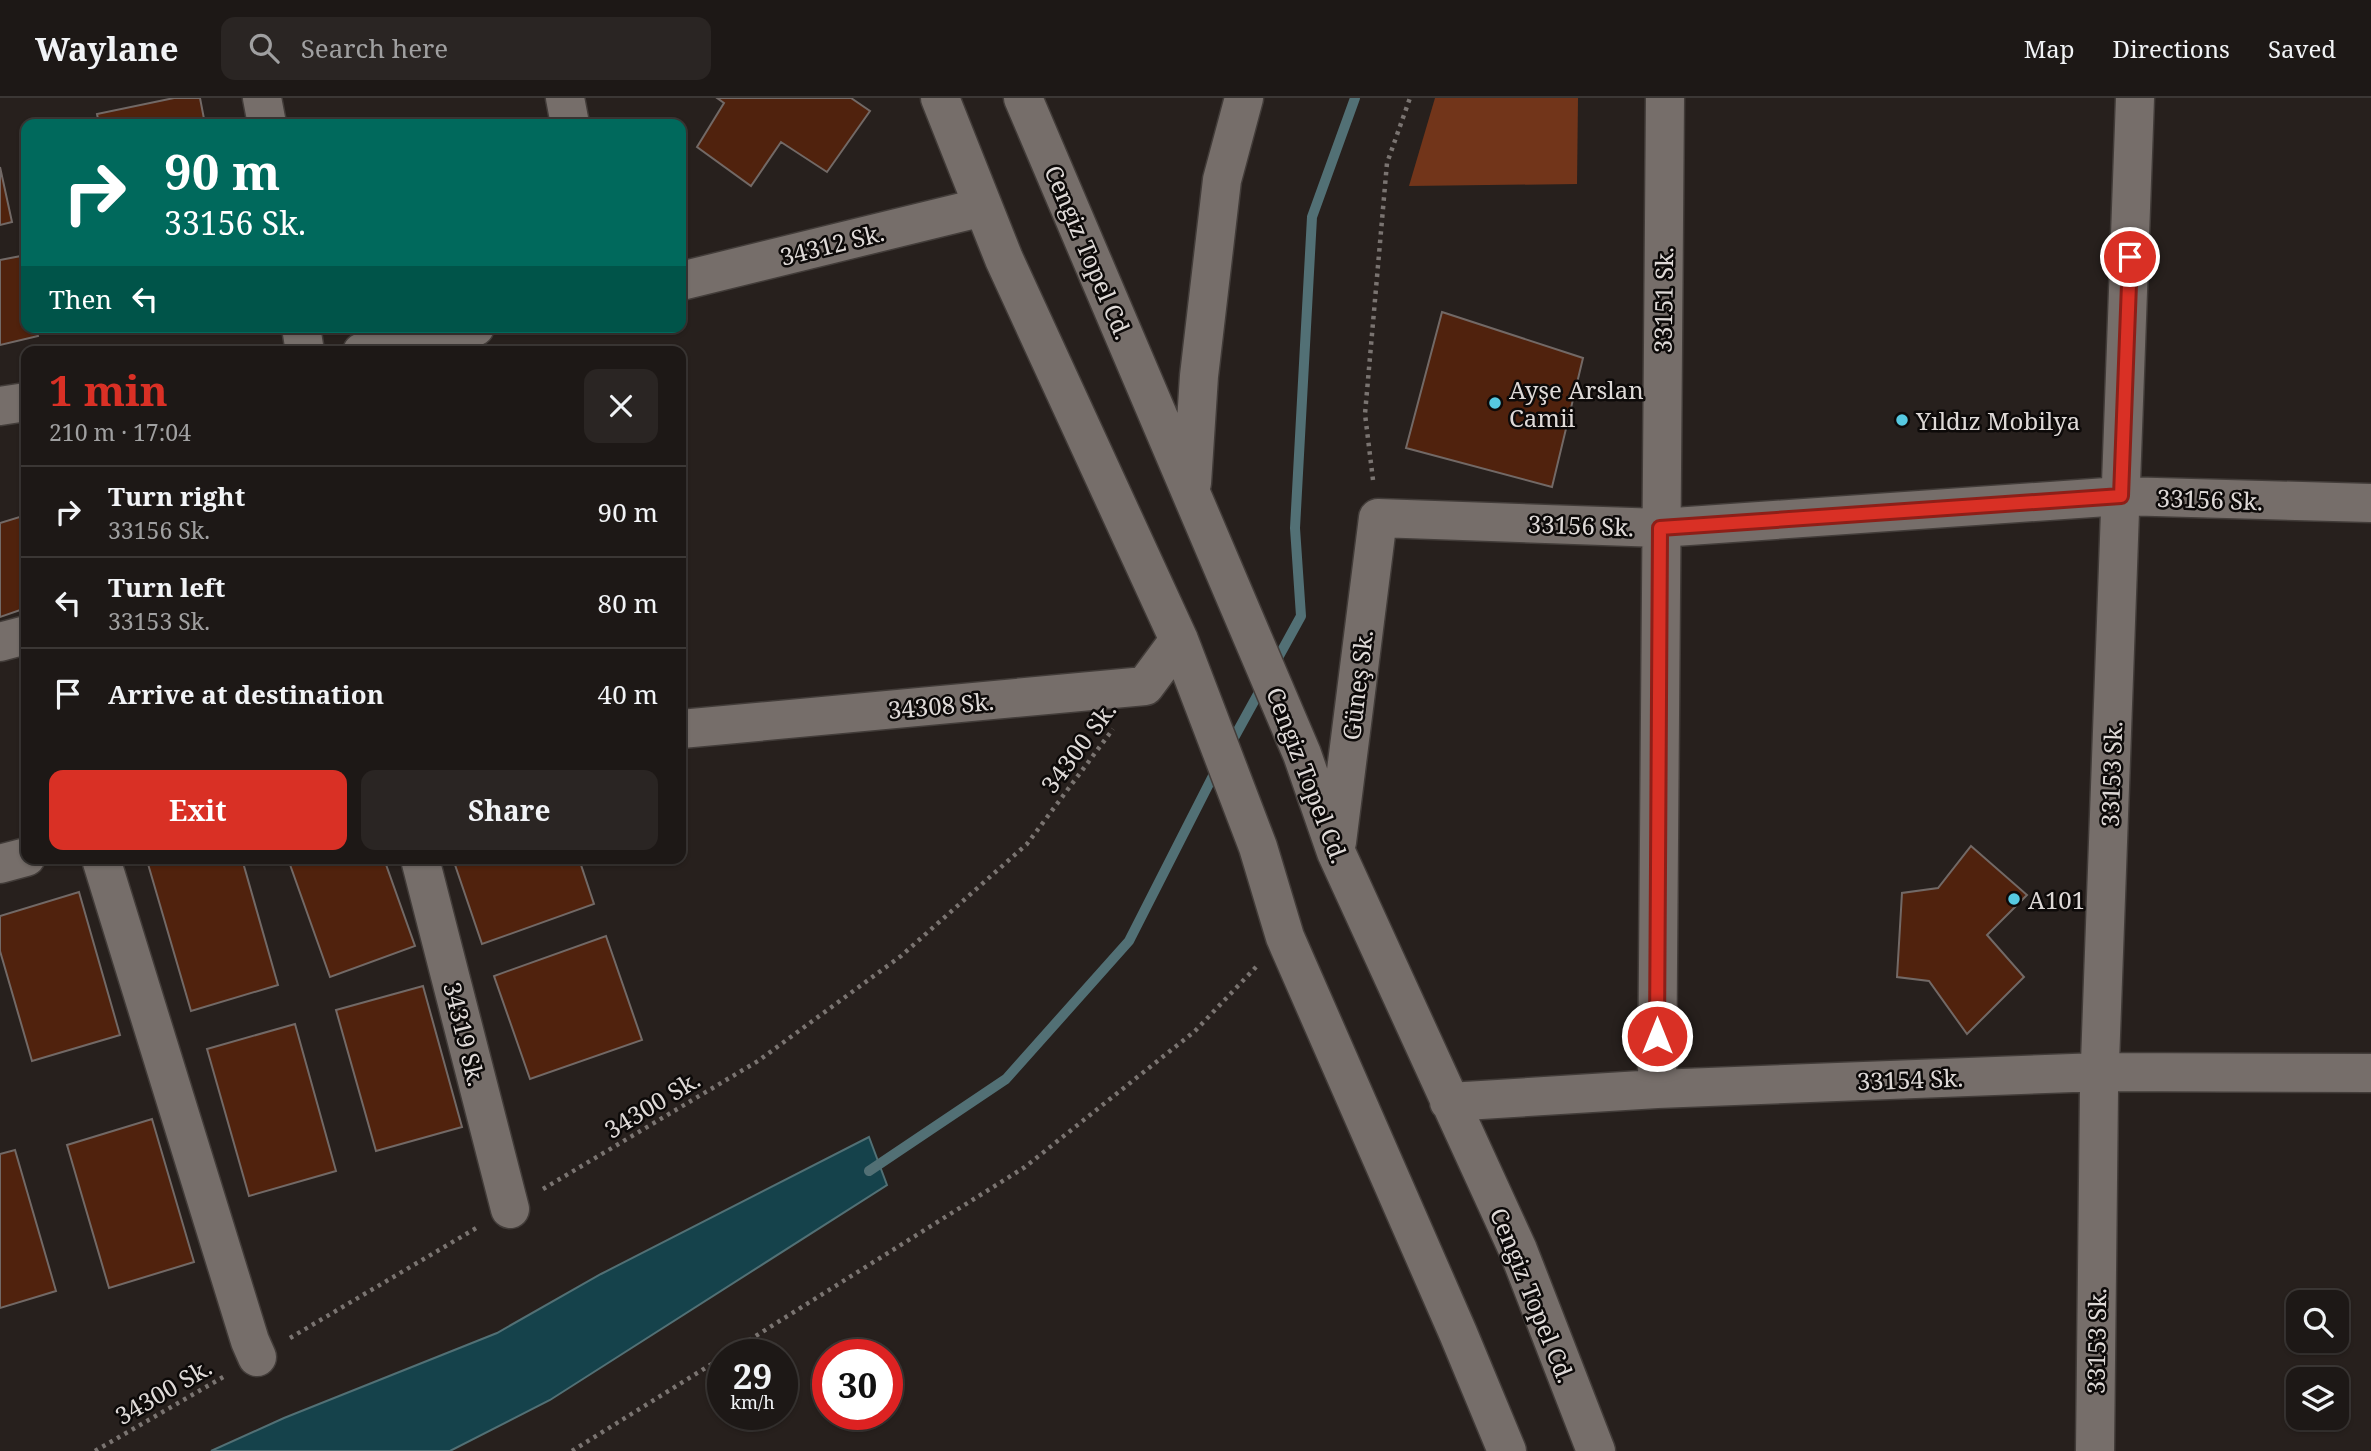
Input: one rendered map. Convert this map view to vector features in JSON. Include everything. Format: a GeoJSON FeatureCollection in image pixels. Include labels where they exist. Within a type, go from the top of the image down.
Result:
{"type":"FeatureCollection","features":[{"type":"Feature","properties":{"kind":"street"},"geometry":{"type":"LineString","coordinates":[[262,98],[266,119]]}},
{"type":"Feature","properties":{"kind":"street"},"geometry":{"type":"LineString","coordinates":[[565,98],[569,119]]}},
{"type":"Feature","properties":{"kind":"street"},"geometry":{"type":"LineString","coordinates":[[940,98],[1004,259],[1179,640],[1258,847],[1285,937],[1507,1451]]}},
{"type":"Feature","properties":{"kind":"street","name":"Cengiz Topel Cd."},"geometry":{"type":"LineString","coordinates":[[1023,98],[1302,754],[1336,852],[1518,1250],[1596,1451]]}},
{"type":"Feature","properties":{"kind":"street"},"geometry":{"type":"LineString","coordinates":[[1191,491],[1199,376],[1222,180],[1244,98]]}},
{"type":"Feature","properties":{"kind":"street","name":"33151 Sk."},"geometry":{"type":"LineString","coordinates":[[1657,1089],[1665,98]]}},
{"type":"Feature","properties":{"kind":"street","name":"33153 Sk."},"geometry":{"type":"LineString","coordinates":[[2095,1451],[2100,1072],[2135,98]]}},
{"type":"Feature","properties":{"kind":"street","name":"34312 Sk."},"geometry":{"type":"LineString","coordinates":[[686,280],[983,207]]}},
{"type":"Feature","properties":{"kind":"street"},"geometry":{"type":"LineString","coordinates":[[389,346],[448,333]]}},
{"type":"Feature","properties":{"kind":"street"},"geometry":{"type":"LineString","coordinates":[[0,406],[21,403]]}},
{"type":"Feature","properties":{"kind":"street","name":"33156 Sk."},"geometry":{"type":"LineString","coordinates":[[1378,518],[1660,528],[2121,496],[2371,503]]}},
{"type":"Feature","properties":{"kind":"street","name":"Güneş Sk."},"geometry":{"type":"LineString","coordinates":[[1336,852],[1378,518]]}},
{"type":"Feature","properties":{"kind":"street"},"geometry":{"type":"LineString","coordinates":[[0,642],[21,636]]}},
{"type":"Feature","properties":{"kind":"street"},"geometry":{"type":"LineString","coordinates":[[1145,686],[1179,640]]}},
{"type":"Feature","properties":{"kind":"street","name":"34308 Sk."},"geometry":{"type":"LineString","coordinates":[[686,729],[1145,686]]}},
{"type":"Feature","properties":{"kind":"street"},"geometry":{"type":"LineString","coordinates":[[0,864],[21,858]]}},
{"type":"Feature","properties":{"kind":"street"},"geometry":{"type":"LineString","coordinates":[[103,864],[257,1357]]}},
{"type":"Feature","properties":{"kind":"street","name":"34319 Sk."},"geometry":{"type":"LineString","coordinates":[[421,864],[510,1209]]}},
{"type":"Feature","properties":{"kind":"street","name":"33154 Sk."},"geometry":{"type":"LineString","coordinates":[[1449,1102],[1657,1089],[2100,1072],[2371,1073]]}},
{"type":"Feature","properties":{"kind":"path"},"geometry":{"type":"LineString","coordinates":[[1378,518],[1365,414],[1387,163],[1410,98]]}},
{"type":"Feature","properties":{"kind":"path","name":"34300 Sk."},"geometry":{"type":"LineString","coordinates":[[95,1451],[758,1061],[901,956],[1027,844],[1145,686]]}},
{"type":"Feature","properties":{"kind":"path"},"geometry":{"type":"LineString","coordinates":[[752,1339],[1025,1167],[1195,1031],[1285,937]]}},
{"type":"Feature","properties":{"kind":"path"},"geometry":{"type":"LineString","coordinates":[[572,1451],[707,1367]]}},
{"type":"Feature","properties":{"kind":"shaded area"},"geometry":{"type":"Polygon","coordinates":[[[1435,98],[1578,98],[1577,184],[1409,186],[1435,98]]]}},
{"type":"Feature","properties":{"kind":"water"},"geometry":{"type":"Polygon","coordinates":[[[869,1137],[887,1185],[550,1400],[450,1451],[211,1451],[284,1418],[497,1333],[601,1274],[869,1137]]]}},
{"type":"Feature","properties":{"kind":"building"},"geometry":{"type":"Polygon","coordinates":[[[174,98],[200,98],[204,119],[98,119],[97,114],[174,98]]]}},
{"type":"Feature","properties":{"kind":"building"},"geometry":{"type":"Polygon","coordinates":[[[717,98],[851,98],[870,111],[827,172],[781,142],[751,186],[697,147],[724,103],[717,98]]]}},
{"type":"Feature","properties":{"kind":"building"},"geometry":{"type":"Polygon","coordinates":[[[0,167],[12,222],[0,225],[0,167]]]}},
{"type":"Feature","properties":{"kind":"building"},"geometry":{"type":"Polygon","coordinates":[[[21,256],[21,333],[37,333],[38,336],[0,345],[0,260],[21,256]]]}},
{"type":"Feature","properties":{"kind":"building","name":"Ayşe Arslan Camii"},"geometry":{"type":"Polygon","coordinates":[[[1442,312],[1583,358],[1552,487],[1406,448],[1442,312]]]}},
{"type":"Feature","properties":{"kind":"building"},"geometry":{"type":"Polygon","coordinates":[[[21,517],[21,610],[0,617],[0,523],[21,517]]]}},
{"type":"Feature","properties":{"kind":"building"},"geometry":{"type":"Polygon","coordinates":[[[1971,846],[2027,895],[1987,935],[2024,977],[1967,1034],[1929,981],[1897,977],[1902,893],[1938,888],[1971,846]]]}},
{"type":"Feature","properties":{"kind":"building"},"geometry":{"type":"Polygon","coordinates":[[[148,864],[243,864],[278,985],[191,1011],[148,864]]]}},
{"type":"Feature","properties":{"kind":"building"},"geometry":{"type":"Polygon","coordinates":[[[290,864],[386,864],[415,946],[330,977],[290,864]]]}},
{"type":"Feature","properties":{"kind":"building"},"geometry":{"type":"Polygon","coordinates":[[[455,864],[581,864],[594,904],[482,944],[455,864]]]}},
{"type":"Feature","properties":{"kind":"building"},"geometry":{"type":"Polygon","coordinates":[[[79,892],[120,1035],[32,1061],[0,951],[0,916],[79,892]]]}},
{"type":"Feature","properties":{"kind":"building"},"geometry":{"type":"Polygon","coordinates":[[[606,936],[642,1040],[530,1079],[494,976],[606,936]]]}},
{"type":"Feature","properties":{"kind":"building"},"geometry":{"type":"Polygon","coordinates":[[[423,986],[462,1127],[376,1151],[336,1010],[423,986]]]}},
{"type":"Feature","properties":{"kind":"building"},"geometry":{"type":"Polygon","coordinates":[[[295,1024],[336,1171],[249,1196],[207,1049],[295,1024]]]}},
{"type":"Feature","properties":{"kind":"building"},"geometry":{"type":"Polygon","coordinates":[[[152,1119],[194,1262],[109,1288],[67,1145],[152,1119]]]}},
{"type":"Feature","properties":{"kind":"building"},"geometry":{"type":"Polygon","coordinates":[[[15,1150],[56,1291],[0,1308],[0,1154],[15,1150]]]}},
{"type":"Feature","properties":{"kind":"waterway"},"geometry":{"type":"LineString","coordinates":[[1274,665],[1301,616],[1295,528],[1312,217],[1355,98]]}},
{"type":"Feature","properties":{"kind":"waterway"},"geometry":{"type":"LineString","coordinates":[[1230,745],[1263,685]]}},
{"type":"Feature","properties":{"kind":"waterway"},"geometry":{"type":"LineString","coordinates":[[869,1171],[1006,1079],[1129,941],[1217,768]]}},
{"type":"Feature","properties":{"kind":"place","name":"Ayşe Arslan Camii"},"geometry":{"type":"Point","coordinates":[1495,403]}},
{"type":"Feature","properties":{"kind":"place","name":"Yıldız Mobilya"},"geometry":{"type":"Point","coordinates":[1902,420]}},
{"type":"Feature","properties":{"kind":"place","name":"A101"},"geometry":{"type":"Point","coordinates":[2014,899]}},
{"type":"Feature","properties":{"kind":"route"},"geometry":{"type":"LineString","coordinates":[[1657,1036],[1660,528],[2121,496],[2130,257]]}}]}
